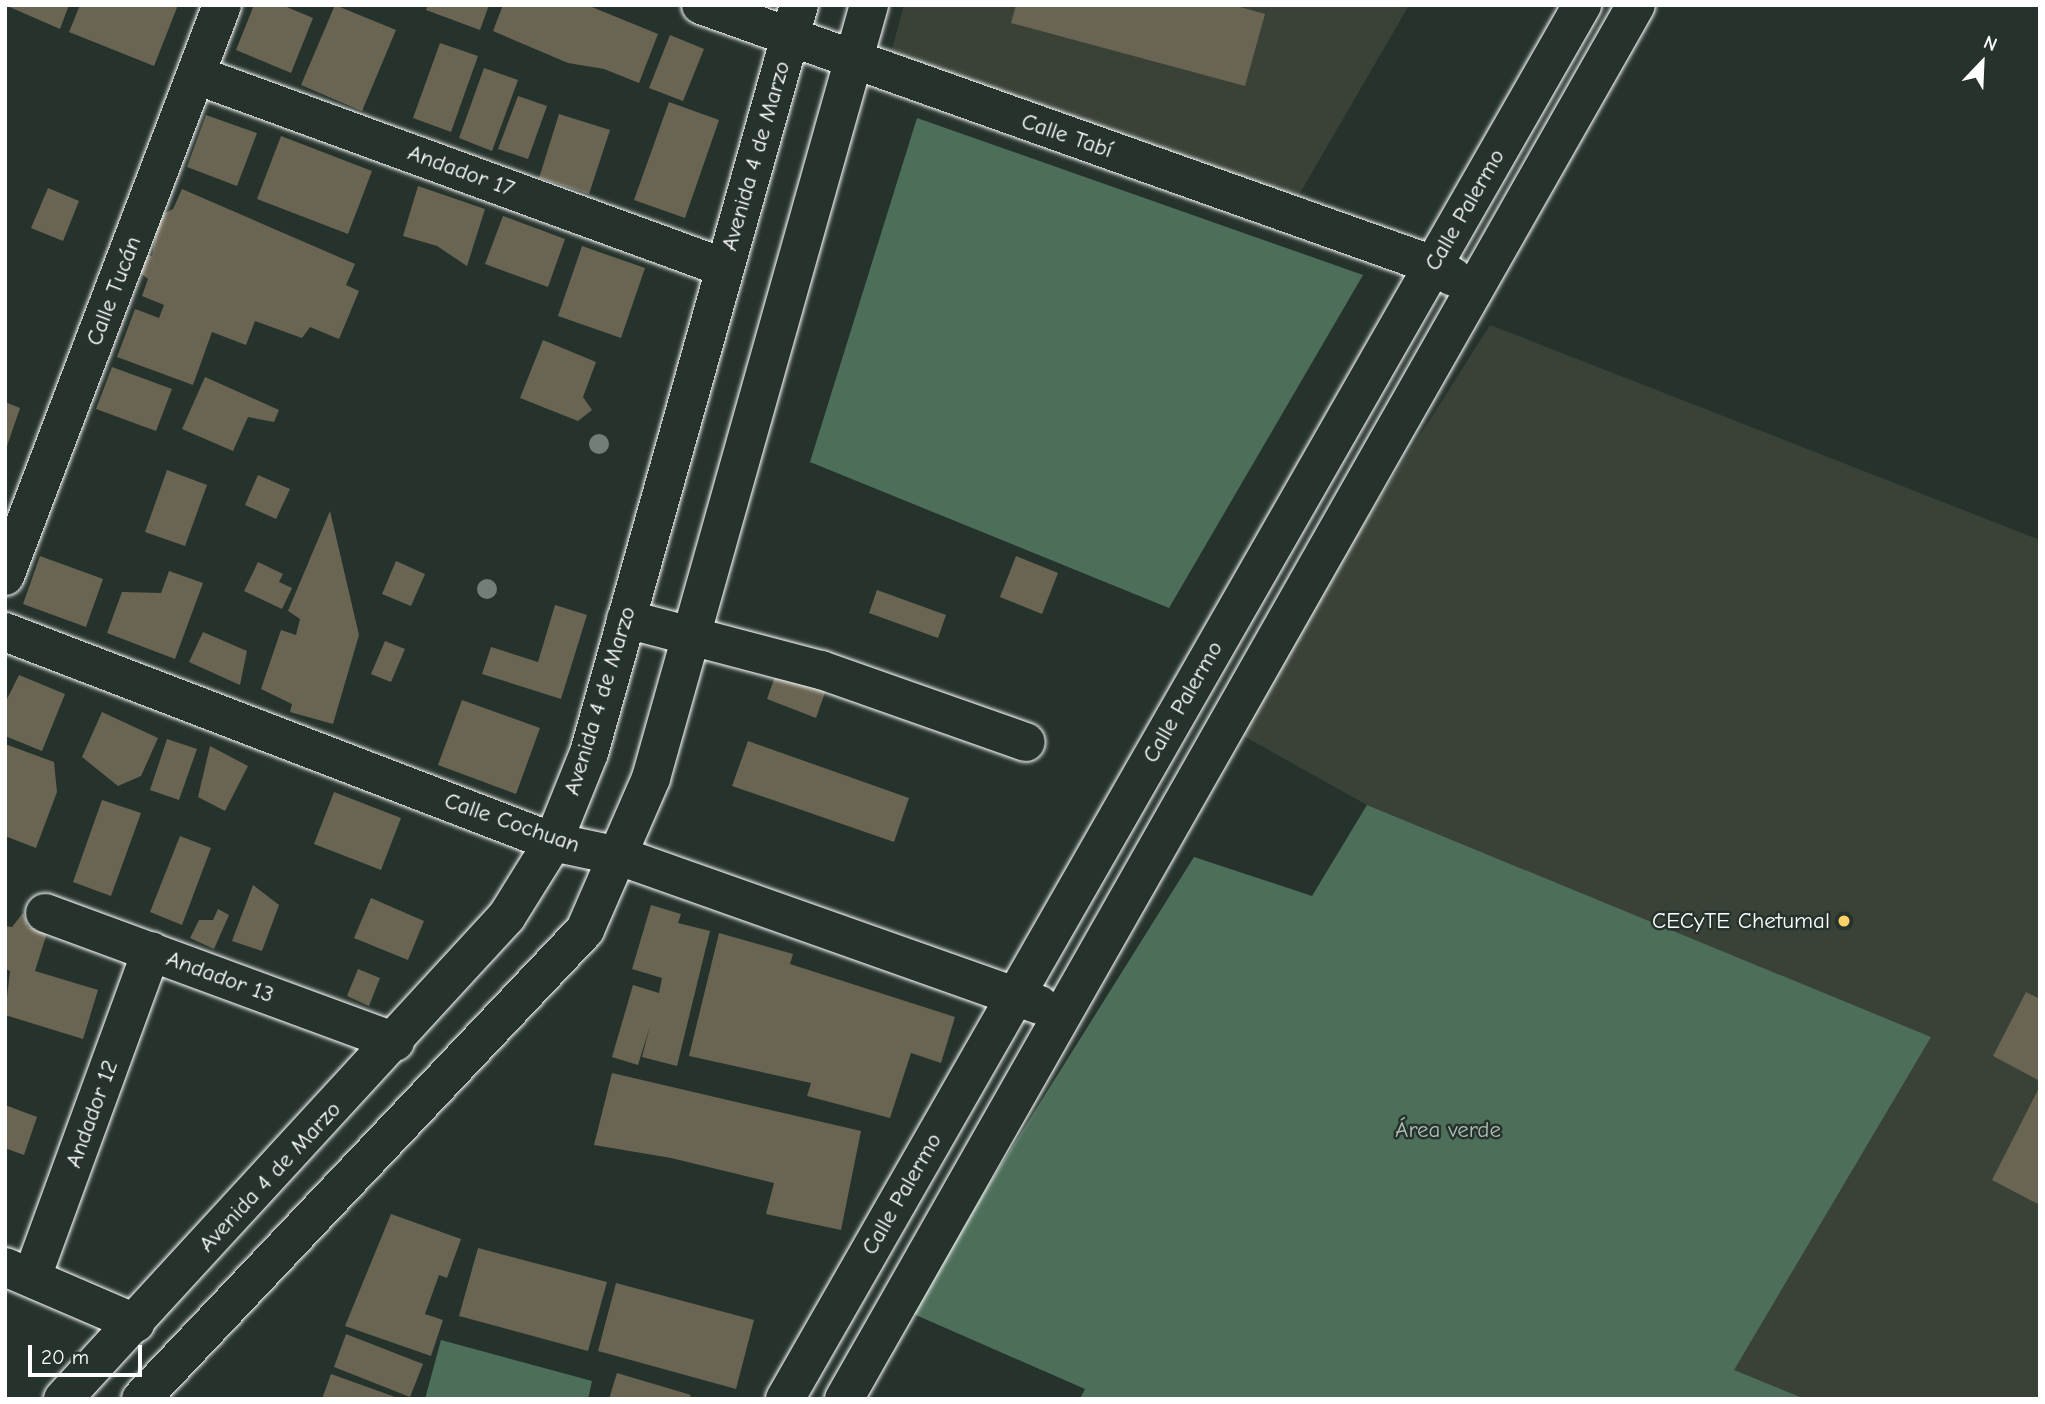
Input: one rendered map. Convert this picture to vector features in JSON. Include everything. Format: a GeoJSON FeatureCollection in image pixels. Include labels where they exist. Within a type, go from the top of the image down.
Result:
{"type":"FeatureCollection","features":[{"type":"Feature","properties":{"kind":"street","name":"Calle Tucán"},"geometry":{"type":"LineString","coordinates":[[5,576],[222,5]]}},
{"type":"Feature","properties":{"kind":"street","name":"Calle Tabí"},"geometry":{"type":"LineString","coordinates":[[701,5],[794,21],[853,61],[1433,265],[1474,290]]}},
{"type":"Feature","properties":{"kind":"street"},"geometry":{"type":"LineString","coordinates":[[141,1399],[585,930],[620,856],[650,778],[869,5]]}},
{"type":"Feature","properties":{"kind":"street","name":"Calle Palermo"},"geometry":{"type":"LineString","coordinates":[[785,1399],[1581,5]]}},
{"type":"Feature","properties":{"kind":"street","name":"Calle Palermo"},"geometry":{"type":"LineString","coordinates":[[844,1399],[1636,5]]}},
{"type":"Feature","properties":{"kind":"street","name":"Avenida 4 de Marzo"},"geometry":{"type":"LineString","coordinates":[[63,1399],[395,1042],[507,916],[553,842],[589,753],[794,21]]}},
{"type":"Feature","properties":{"kind":"street","name":"Andador 17"},"geometry":{"type":"LineString","coordinates":[[196,75],[725,268]]}},
{"type":"Feature","properties":{"kind":"street"},"geometry":{"type":"LineString","coordinates":[[626,619],[821,670],[1026,742]]}},
{"type":"Feature","properties":{"kind":"street","name":"Calle Cochuan"},"geometry":{"type":"LineString","coordinates":[[5,632],[553,842],[620,856],[1016,994],[1062,1015]]}},
{"type":"Feature","properties":{"kind":"street","name":"Andador 13"},"geometry":{"type":"LineString","coordinates":[[45,913],[395,1042]]}},
{"type":"Feature","properties":{"kind":"street","name":"Andador 12"},"geometry":{"type":"LineString","coordinates":[[19,1272],[151,951]]}},
{"type":"Feature","properties":{"kind":"street"},"geometry":{"type":"LineString","coordinates":[[19,1272],[135,1323]]}},
{"type":"Feature","properties":{"kind":"shaded area"},"geometry":{"type":"Polygon","coordinates":[[[904,5],[1409,5],[1296,200],[889,61],[904,5]]]}},
{"type":"Feature","properties":{"kind":"shaded area","name":"CECyTE Chetumal"},"geometry":{"type":"Polygon","coordinates":[[[1490,325],[2040,540],[2040,1399],[1805,1399],[1733,1370],[1930,1037],[1367,805],[1233,730],[1490,325]]]}},
{"type":"Feature","properties":{"kind":"green space"},"geometry":{"type":"Polygon","coordinates":[[[917,118],[1363,275],[1169,608],[810,462],[917,118]]]}},
{"type":"Feature","properties":{"kind":"green space","name":"Área verde"},"geometry":{"type":"Polygon","coordinates":[[[1367,805],[1931,1037],[1734,1370],[1805,1399],[1080,1399],[1085,1389],[909,1312],[1194,857],[1312,896],[1367,805]]]}},
{"type":"Feature","properties":{"kind":"green space"},"geometry":{"type":"Polygon","coordinates":[[[441,1340],[592,1381],[588,1399],[425,1399],[441,1340]]]}},
{"type":"Feature","properties":{"kind":"building"},"geometry":{"type":"Polygon","coordinates":[[[5,5],[69,5],[60,29],[5,5]]]}},
{"type":"Feature","properties":{"kind":"building"},"geometry":{"type":"Polygon","coordinates":[[[80,5],[178,5],[154,66],[69,32],[80,5]]]}},
{"type":"Feature","properties":{"kind":"building"},"geometry":{"type":"Polygon","coordinates":[[[254,5],[282,5],[313,18],[291,73],[236,50],[254,5]]]}},
{"type":"Feature","properties":{"kind":"building"},"geometry":{"type":"Polygon","coordinates":[[[335,5],[396,30],[362,111],[301,85],[335,5]]]}},
{"type":"Feature","properties":{"kind":"building"},"geometry":{"type":"Polygon","coordinates":[[[428,5],[489,5],[480,30],[426,10],[428,5]]]}},
{"type":"Feature","properties":{"kind":"building"},"geometry":{"type":"Polygon","coordinates":[[[503,5],[587,5],[658,34],[639,83],[604,69],[568,63],[493,31],[503,5]]]}},
{"type":"Feature","properties":{"kind":"building"},"geometry":{"type":"Polygon","coordinates":[[[1016,5],[1233,5],[1265,14],[1245,86],[1011,23],[1016,5]]]}},
{"type":"Feature","properties":{"kind":"building"},"geometry":{"type":"Polygon","coordinates":[[[670,35],[704,49],[683,101],[649,88],[670,35]]]}},
{"type":"Feature","properties":{"kind":"building"},"geometry":{"type":"Polygon","coordinates":[[[440,43],[478,56],[451,132],[413,118],[440,43]]]}},
{"type":"Feature","properties":{"kind":"building"},"geometry":{"type":"Polygon","coordinates":[[[484,68],[518,80],[492,151],[459,138],[484,68]]]}},
{"type":"Feature","properties":{"kind":"building"},"geometry":{"type":"Polygon","coordinates":[[[518,96],[547,106],[528,159],[498,149],[518,96]]]}},
{"type":"Feature","properties":{"kind":"building"},"geometry":{"type":"Polygon","coordinates":[[[669,102],[719,120],[685,218],[634,200],[669,102]]]}},
{"type":"Feature","properties":{"kind":"building"},"geometry":{"type":"Polygon","coordinates":[[[559,114],[610,130],[589,194],[539,178],[559,114]]]}},
{"type":"Feature","properties":{"kind":"building"},"geometry":{"type":"Polygon","coordinates":[[[206,115],[257,133],[237,186],[187,167],[206,115]]]}},
{"type":"Feature","properties":{"kind":"building"},"geometry":{"type":"Polygon","coordinates":[[[281,136],[372,171],[348,234],[257,199],[281,136]]]}},
{"type":"Feature","properties":{"kind":"building"},"geometry":{"type":"Polygon","coordinates":[[[418,186],[485,209],[467,266],[437,246],[403,236],[418,186]]]}},
{"type":"Feature","properties":{"kind":"building"},"geometry":{"type":"Polygon","coordinates":[[[48,188],[79,201],[63,241],[31,228],[48,188]]]}},
{"type":"Feature","properties":{"kind":"building"},"geometry":{"type":"Polygon","coordinates":[[[182,189],[355,264],[346,285],[359,291],[339,339],[310,327],[302,338],[255,321],[246,345],[212,332],[193,385],[117,357],[135,309],[159,318],[164,305],[142,296],[148,279],[138,271],[141,254],[152,256],[159,216],[173,209],[182,189]]]}},
{"type":"Feature","properties":{"kind":"building"},"geometry":{"type":"Polygon","coordinates":[[[503,216],[565,239],[548,287],[485,264],[503,216]]]}},
{"type":"Feature","properties":{"kind":"building"},"geometry":{"type":"Polygon","coordinates":[[[582,246],[645,268],[621,338],[558,316],[582,246]]]}},
{"type":"Feature","properties":{"kind":"building"},"geometry":{"type":"Polygon","coordinates":[[[543,340],[596,362],[583,397],[592,410],[578,421],[520,398],[543,340]]]}},
{"type":"Feature","properties":{"kind":"building"},"geometry":{"type":"Polygon","coordinates":[[[112,367],[172,389],[156,431],[96,409],[112,367]]]}},
{"type":"Feature","properties":{"kind":"building"},"geometry":{"type":"Polygon","coordinates":[[[205,377],[279,410],[274,422],[248,417],[233,451],[182,429],[205,377]]]}},
{"type":"Feature","properties":{"kind":"building"},"geometry":{"type":"Polygon","coordinates":[[[5,402],[20,408],[6,449],[5,449],[5,402]]]}},
{"type":"Feature","properties":{"kind":"building"},"geometry":{"type":"Polygon","coordinates":[[[167,470],[207,485],[185,546],[145,532],[167,470]]]}},
{"type":"Feature","properties":{"kind":"building"},"geometry":{"type":"Polygon","coordinates":[[[258,475],[290,489],[276,519],[245,505],[258,475]]]}},
{"type":"Feature","properties":{"kind":"building"},"geometry":{"type":"Polygon","coordinates":[[[330,511],[359,635],[333,724],[290,712],[292,704],[261,689],[281,630],[296,635],[300,619],[288,611],[330,511]]]}},
{"type":"Feature","properties":{"kind":"building"},"geometry":{"type":"Polygon","coordinates":[[[40,556],[103,579],[86,627],[23,604],[40,556]]]}},
{"type":"Feature","properties":{"kind":"building"},"geometry":{"type":"Polygon","coordinates":[[[1016,556],[1058,573],[1042,614],[1000,597],[1016,556]]]}},
{"type":"Feature","properties":{"kind":"building"},"geometry":{"type":"Polygon","coordinates":[[[396,561],[425,574],[411,606],[382,594],[396,561]]]}},
{"type":"Feature","properties":{"kind":"building"},"geometry":{"type":"Polygon","coordinates":[[[258,562],[283,574],[279,582],[292,588],[282,609],[244,591],[258,562]]]}},
{"type":"Feature","properties":{"kind":"building"},"geometry":{"type":"Polygon","coordinates":[[[169,571],[203,583],[175,659],[107,633],[122,592],[161,593],[169,571]]]}},
{"type":"Feature","properties":{"kind":"building"},"geometry":{"type":"Polygon","coordinates":[[[877,590],[946,615],[938,638],[869,613],[877,590]]]}},
{"type":"Feature","properties":{"kind":"building"},"geometry":{"type":"Polygon","coordinates":[[[555,605],[587,615],[561,699],[482,674],[491,647],[538,662],[555,605]]]}},
{"type":"Feature","properties":{"kind":"building"},"geometry":{"type":"Polygon","coordinates":[[[203,632],[247,651],[240,685],[189,662],[203,632]]]}},
{"type":"Feature","properties":{"kind":"building"},"geometry":{"type":"Polygon","coordinates":[[[385,641],[405,649],[391,682],[371,674],[385,641]]]}},
{"type":"Feature","properties":{"kind":"building"},"geometry":{"type":"Polygon","coordinates":[[[778,668],[827,687],[816,718],[767,699],[778,668]]]}},
{"type":"Feature","properties":{"kind":"building"},"geometry":{"type":"Polygon","coordinates":[[[19,675],[65,694],[42,751],[5,736],[5,703],[19,675]]]}},
{"type":"Feature","properties":{"kind":"building"},"geometry":{"type":"Polygon","coordinates":[[[462,700],[540,728],[516,794],[438,765],[462,700]]]}},
{"type":"Feature","properties":{"kind":"building"},"geometry":{"type":"Polygon","coordinates":[[[102,712],[158,738],[141,776],[118,786],[82,757],[102,712]]]}},
{"type":"Feature","properties":{"kind":"building"},"geometry":{"type":"Polygon","coordinates":[[[167,739],[197,749],[179,800],[150,790],[167,739]]]}},
{"type":"Feature","properties":{"kind":"building"},"geometry":{"type":"Polygon","coordinates":[[[748,741],[909,798],[894,842],[732,786],[748,741]]]}},
{"type":"Feature","properties":{"kind":"building"},"geometry":{"type":"Polygon","coordinates":[[[5,744],[54,762],[57,792],[36,848],[5,836],[5,744]]]}},
{"type":"Feature","properties":{"kind":"building"},"geometry":{"type":"Polygon","coordinates":[[[210,746],[248,766],[225,811],[198,797],[210,746]]]}},
{"type":"Feature","properties":{"kind":"building"},"geometry":{"type":"Polygon","coordinates":[[[334,792],[401,818],[381,870],[314,844],[334,792]]]}},
{"type":"Feature","properties":{"kind":"building"},"geometry":{"type":"Polygon","coordinates":[[[102,800],[141,813],[111,896],[73,882],[102,800]]]}},
{"type":"Feature","properties":{"kind":"building"},"geometry":{"type":"Polygon","coordinates":[[[180,836],[211,848],[182,925],[150,912],[180,836]]]}},
{"type":"Feature","properties":{"kind":"building"},"geometry":{"type":"Polygon","coordinates":[[[253,885],[279,905],[262,951],[232,941],[253,885]]]}},
{"type":"Feature","properties":{"kind":"building"},"geometry":{"type":"Polygon","coordinates":[[[371,898],[424,921],[408,960],[354,938],[371,898]]]}},
{"type":"Feature","properties":{"kind":"building"},"geometry":{"type":"Polygon","coordinates":[[[651,905],[681,914],[678,923],[710,931],[677,1066],[642,1057],[650,1026],[638,1065],[612,1057],[633,985],[659,993],[662,978],[632,969],[651,905]]]}},
{"type":"Feature","properties":{"kind":"building"},"geometry":{"type":"Polygon","coordinates":[[[218,909],[229,915],[214,949],[190,938],[199,920],[213,920],[218,909]]]}},
{"type":"Feature","properties":{"kind":"building"},"geometry":{"type":"Polygon","coordinates":[[[23,913],[28,927],[47,933],[35,971],[98,990],[83,1039],[5,1015],[10,971],[5,969],[5,926],[12,927],[23,913]]]}},
{"type":"Feature","properties":{"kind":"building"},"geometry":{"type":"Polygon","coordinates":[[[719,933],[793,954],[790,964],[955,1017],[941,1063],[911,1053],[890,1118],[807,1096],[811,1083],[689,1056],[719,933]]]}},
{"type":"Feature","properties":{"kind":"building"},"geometry":{"type":"Polygon","coordinates":[[[358,969],[380,978],[369,1006],[347,996],[358,969]]]}},
{"type":"Feature","properties":{"kind":"building"},"geometry":{"type":"Polygon","coordinates":[[[2026,992],[2040,999],[2040,1081],[1993,1056],[2026,992]]]}},
{"type":"Feature","properties":{"kind":"building"},"geometry":{"type":"Polygon","coordinates":[[[612,1073],[861,1131],[841,1230],[766,1214],[774,1183],[671,1158],[594,1145],[612,1073]]]}},
{"type":"Feature","properties":{"kind":"building"},"geometry":{"type":"Polygon","coordinates":[[[2040,1086],[2040,1205],[1992,1180],[2040,1086]]]}},
{"type":"Feature","properties":{"kind":"building"},"geometry":{"type":"Polygon","coordinates":[[[5,1105],[37,1117],[24,1155],[5,1148],[5,1105]]]}},
{"type":"Feature","properties":{"kind":"building"},"geometry":{"type":"Polygon","coordinates":[[[391,1214],[461,1239],[447,1278],[439,1275],[425,1314],[443,1320],[431,1356],[345,1326],[391,1214]]]}},
{"type":"Feature","properties":{"kind":"building"},"geometry":{"type":"Polygon","coordinates":[[[478,1248],[607,1282],[588,1351],[459,1316],[478,1248]]]}},
{"type":"Feature","properties":{"kind":"building"},"geometry":{"type":"Polygon","coordinates":[[[616,1283],[754,1320],[736,1389],[598,1351],[616,1283]]]}},
{"type":"Feature","properties":{"kind":"building"},"geometry":{"type":"Polygon","coordinates":[[[346,1334],[423,1364],[410,1397],[334,1367],[346,1334]]]}},
{"type":"Feature","properties":{"kind":"building"},"geometry":{"type":"Polygon","coordinates":[[[617,1373],[691,1395],[689,1399],[609,1399],[617,1373]]]}},
{"type":"Feature","properties":{"kind":"building"},"geometry":{"type":"Polygon","coordinates":[[[331,1374],[398,1398],[398,1399],[322,1399],[331,1374]]]}},
{"type":"Feature","properties":{"kind":"place","name":"CECyTE Chetumal"},"geometry":{"type":"Point","coordinates":[1844,921]}}]}
